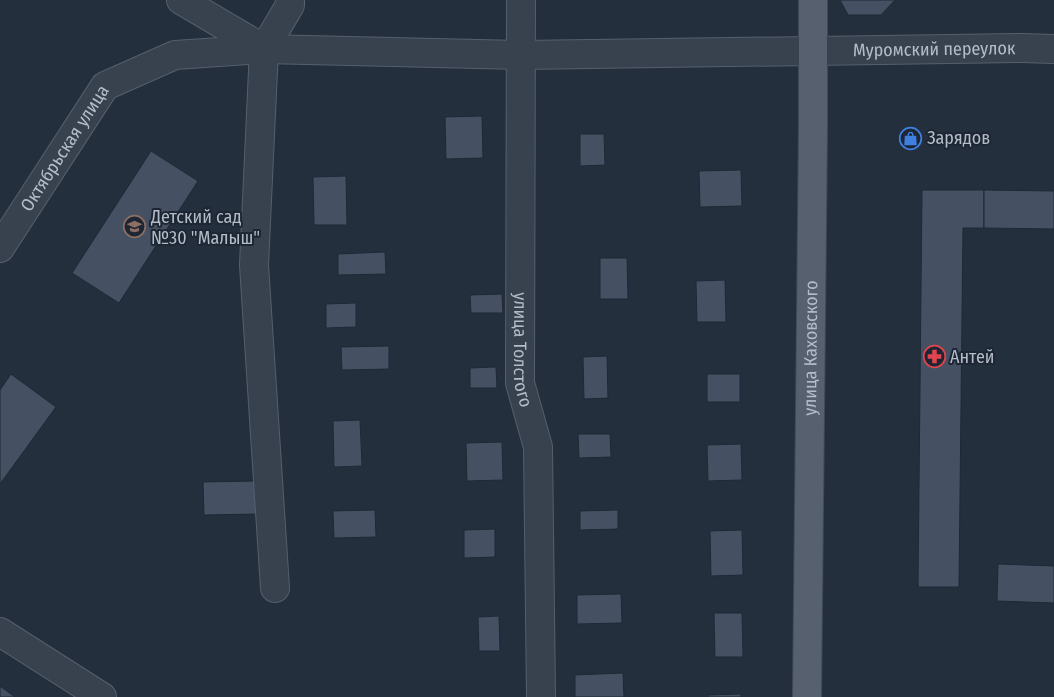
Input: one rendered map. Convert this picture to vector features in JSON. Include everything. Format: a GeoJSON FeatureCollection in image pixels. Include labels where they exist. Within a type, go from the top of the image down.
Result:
{"type":"FeatureCollection","features":[{"type":"Feature","properties":{"kind":"main road","name":"улица Каховского"},"geometry":{"type":"LineString","coordinates":[[807,697],[813,0]]}},
{"type":"Feature","properties":{"kind":"street"},"geometry":{"type":"LineString","coordinates":[[181,0],[264,49]]}},
{"type":"Feature","properties":{"kind":"street","name":"улица Толстого"},"geometry":{"type":"LineString","coordinates":[[521,0],[520,383],[538,447],[540,697]]}},
{"type":"Feature","properties":{"kind":"street"},"geometry":{"type":"LineString","coordinates":[[275,588],[254,264],[264,49],[290,3]]}},
{"type":"Feature","properties":{"kind":"street","name":"Октябрьская улица"},"geometry":{"type":"LineString","coordinates":[[0,248],[105,86],[175,55],[264,49],[521,55]]}},
{"type":"Feature","properties":{"kind":"street","name":"Муромский переулок"},"geometry":{"type":"LineString","coordinates":[[521,55],[813,50],[1054,49]]}},
{"type":"Feature","properties":{"kind":"street"},"geometry":{"type":"LineString","coordinates":[[0,632],[102,697]]}},
{"type":"Feature","properties":{"kind":"building"},"geometry":{"type":"Polygon","coordinates":[[[840,0],[895,0],[881,15],[848,15],[840,0]]]}},
{"type":"Feature","properties":{"kind":"building"},"geometry":{"type":"Polygon","coordinates":[[[482,116],[483,158],[446,159],[445,117],[482,116]]]}},
{"type":"Feature","properties":{"kind":"building"},"geometry":{"type":"Polygon","coordinates":[[[580,134],[604,134],[605,165],[580,166],[580,134]]]}},
{"type":"Feature","properties":{"kind":"building","name":"Детский сад №30 \"Малыш\""},"geometry":{"type":"Polygon","coordinates":[[[151,151],[198,181],[119,303],[72,273],[151,151]]]}},
{"type":"Feature","properties":{"kind":"building"},"geometry":{"type":"Polygon","coordinates":[[[741,170],[742,206],[700,207],[699,171],[741,170]]]}},
{"type":"Feature","properties":{"kind":"building"},"geometry":{"type":"Polygon","coordinates":[[[346,176],[347,225],[314,225],[313,177],[346,176]]]}},
{"type":"Feature","properties":{"kind":"building"},"geometry":{"type":"Polygon","coordinates":[[[922,190],[984,190],[984,228],[963,228],[959,587],[918,587],[922,190]]]}},
{"type":"Feature","properties":{"kind":"building"},"geometry":{"type":"Polygon","coordinates":[[[984,190],[1054,191],[1054,229],[984,228],[984,190]]]}},
{"type":"Feature","properties":{"kind":"building"},"geometry":{"type":"Polygon","coordinates":[[[385,252],[386,274],[338,275],[338,254],[385,252]]]}},
{"type":"Feature","properties":{"kind":"building"},"geometry":{"type":"Polygon","coordinates":[[[600,258],[627,258],[628,299],[600,299],[600,258]]]}},
{"type":"Feature","properties":{"kind":"building"},"geometry":{"type":"Polygon","coordinates":[[[725,280],[726,322],[697,322],[696,281],[725,280]]]}},
{"type":"Feature","properties":{"kind":"building"},"geometry":{"type":"Polygon","coordinates":[[[502,294],[503,313],[471,313],[470,295],[502,294]]]}},
{"type":"Feature","properties":{"kind":"building"},"geometry":{"type":"Polygon","coordinates":[[[356,303],[356,327],[326,328],[326,304],[356,303]]]}},
{"type":"Feature","properties":{"kind":"building"},"geometry":{"type":"Polygon","coordinates":[[[389,346],[389,369],[342,370],[341,347],[389,346]]]}},
{"type":"Feature","properties":{"kind":"building"},"geometry":{"type":"Polygon","coordinates":[[[607,356],[608,398],[584,399],[583,357],[607,356]]]}},
{"type":"Feature","properties":{"kind":"building"},"geometry":{"type":"Polygon","coordinates":[[[496,367],[497,388],[470,388],[470,368],[496,367]]]}},
{"type":"Feature","properties":{"kind":"building"},"geometry":{"type":"Polygon","coordinates":[[[11,374],[56,407],[0,484],[0,390],[11,374]]]}},
{"type":"Feature","properties":{"kind":"building"},"geometry":{"type":"Polygon","coordinates":[[[707,374],[740,374],[740,402],[707,402],[707,374]]]}},
{"type":"Feature","properties":{"kind":"building"},"geometry":{"type":"Polygon","coordinates":[[[360,420],[362,466],[334,467],[333,421],[360,420]]]}},
{"type":"Feature","properties":{"kind":"building"},"geometry":{"type":"Polygon","coordinates":[[[578,434],[610,434],[611,457],[579,458],[578,434]]]}},
{"type":"Feature","properties":{"kind":"building"},"geometry":{"type":"Polygon","coordinates":[[[502,442],[503,480],[467,481],[466,443],[502,442]]]}},
{"type":"Feature","properties":{"kind":"building"},"geometry":{"type":"Polygon","coordinates":[[[741,444],[742,480],[708,481],[707,445],[741,444]]]}},
{"type":"Feature","properties":{"kind":"building"},"geometry":{"type":"Polygon","coordinates":[[[257,481],[258,514],[204,515],[203,482],[257,481]]]}},
{"type":"Feature","properties":{"kind":"building"},"geometry":{"type":"Polygon","coordinates":[[[375,510],[376,537],[334,538],[333,511],[375,510]]]}},
{"type":"Feature","properties":{"kind":"building"},"geometry":{"type":"Polygon","coordinates":[[[618,510],[618,529],[580,530],[580,511],[618,510]]]}},
{"type":"Feature","properties":{"kind":"building"},"geometry":{"type":"Polygon","coordinates":[[[495,529],[495,557],[464,558],[464,530],[495,529]]]}},
{"type":"Feature","properties":{"kind":"building"},"geometry":{"type":"Polygon","coordinates":[[[742,530],[743,575],[711,576],[710,531],[742,530]]]}},
{"type":"Feature","properties":{"kind":"building"},"geometry":{"type":"Polygon","coordinates":[[[998,564],[1054,566],[1054,603],[997,601],[998,564]]]}},
{"type":"Feature","properties":{"kind":"building"},"geometry":{"type":"Polygon","coordinates":[[[621,594],[622,623],[577,624],[577,595],[621,594]]]}},
{"type":"Feature","properties":{"kind":"building"},"geometry":{"type":"Polygon","coordinates":[[[714,613],[742,613],[743,657],[715,657],[714,613]]]}},
{"type":"Feature","properties":{"kind":"building"},"geometry":{"type":"Polygon","coordinates":[[[499,616],[500,651],[479,651],[478,617],[499,616]]]}},
{"type":"Feature","properties":{"kind":"building"},"geometry":{"type":"Polygon","coordinates":[[[623,673],[624,697],[575,697],[575,675],[623,673]]]}},
{"type":"Feature","properties":{"kind":"building"},"geometry":{"type":"Polygon","coordinates":[[[0,686],[15,697],[0,697],[0,686]]]}},
{"type":"Feature","properties":{"kind":"building"},"geometry":{"type":"Polygon","coordinates":[[[741,694],[741,697],[708,697],[708,695],[741,694]]]}},
{"type":"Feature","properties":{"kind":"place","name":"Зарядов"},"geometry":{"type":"Point","coordinates":[911,138]}},
{"type":"Feature","properties":{"kind":"place","name":"Детский сад №30 \"Малыш\""},"geometry":{"type":"Point","coordinates":[135,227]}},
{"type":"Feature","properties":{"kind":"place","name":"Антей"},"geometry":{"type":"Point","coordinates":[934,357]}}]}
